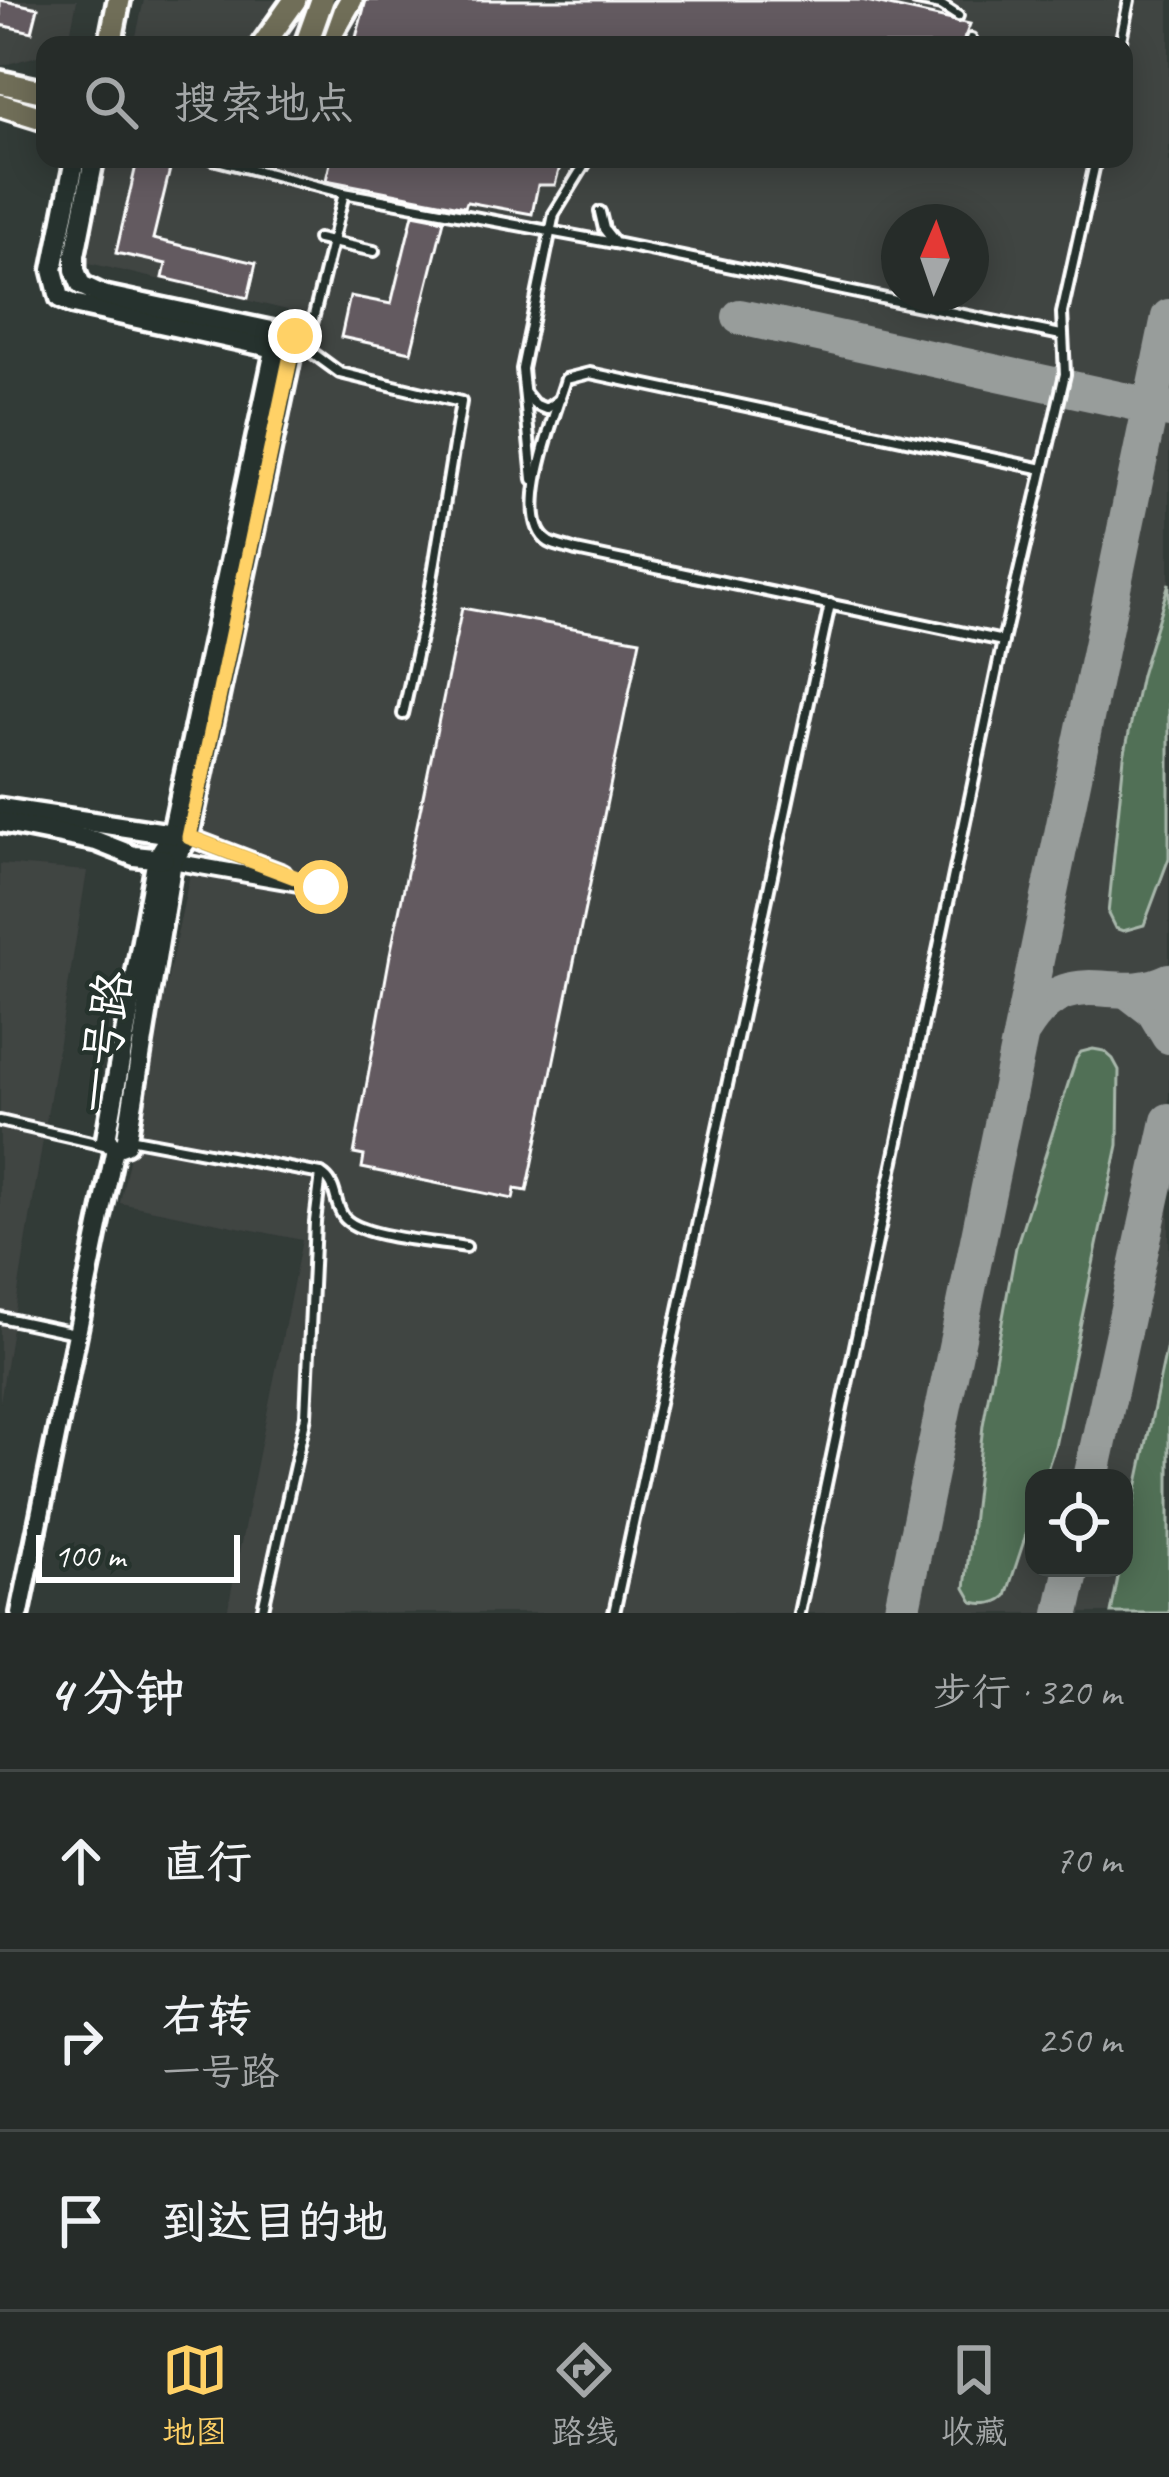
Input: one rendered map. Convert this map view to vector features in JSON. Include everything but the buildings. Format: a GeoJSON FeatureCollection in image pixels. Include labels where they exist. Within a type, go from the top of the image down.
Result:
{"type":"FeatureCollection","features":[{"type":"Feature","properties":{"kind":"main road"},"geometry":{"type":"LineString","coordinates":[[112,36],[119,0]]}},
{"type":"Feature","properties":{"kind":"main road"},"geometry":{"type":"LineString","coordinates":[[269,36],[295,0]]}},
{"type":"Feature","properties":{"kind":"main road"},"geometry":{"type":"LineString","coordinates":[[309,36],[322,0]]}},
{"type":"Feature","properties":{"kind":"main road"},"geometry":{"type":"LineString","coordinates":[[331,36],[353,0]]}},
{"type":"Feature","properties":{"kind":"main road"},"geometry":{"type":"LineString","coordinates":[[347,36],[353,0]]}},
{"type":"Feature","properties":{"kind":"main road"},"geometry":{"type":"LineString","coordinates":[[0,82],[36,90]]}},
{"type":"Feature","properties":{"kind":"main road"},"geometry":{"type":"LineString","coordinates":[[0,105],[36,116]]}},
{"type":"Feature","properties":{"kind":"main road"},"geometry":{"type":"LineString","coordinates":[[0,117],[36,117]]}},
{"type":"Feature","properties":{"kind":"main road"},"geometry":{"type":"LineString","coordinates":[[73,168],[53,269],[60,298],[285,342]]}},
{"type":"Feature","properties":{"kind":"main road"},"geometry":{"type":"LineString","coordinates":[[92,168],[75,255],[81,285],[102,295],[285,342]]}},
{"type":"Feature","properties":{"kind":"main road","name":"一号路"},"geometry":{"type":"LineString","coordinates":[[121,1143],[165,859],[181,835],[285,342]]}},
{"type":"Feature","properties":{"kind":"main road"},"geometry":{"type":"LineString","coordinates":[[0,808],[181,835]]}},
{"type":"Feature","properties":{"kind":"main road"},"geometry":{"type":"LineString","coordinates":[[0,822],[97,841],[134,856],[165,859]]}},
{"type":"Feature","properties":{"kind":"street"},"geometry":{"type":"LineString","coordinates":[[165,859],[321,887],[181,835]]}},
{"type":"Feature","properties":{"kind":"street"},"geometry":{"type":"LineString","coordinates":[[20,1613],[76,1334],[121,1143]]}},
{"type":"Feature","properties":{"kind":"lane"},"geometry":{"type":"LineString","coordinates":[[916,0],[941,5],[958,16]]}},
{"type":"Feature","properties":{"kind":"lane"},"geometry":{"type":"LineString","coordinates":[[1122,36],[1130,0]]}},
{"type":"Feature","properties":{"kind":"lane"},"geometry":{"type":"LineString","coordinates":[[248,168],[344,193],[551,229],[1061,335]]}},
{"type":"Feature","properties":{"kind":"lane"},"geometry":{"type":"LineString","coordinates":[[582,168],[554,214],[522,369],[534,522],[546,541],[1004,641]]}},
{"type":"Feature","properties":{"kind":"lane"},"geometry":{"type":"LineString","coordinates":[[799,1613],[1065,374],[1061,313],[1094,168]]}},
{"type":"Feature","properties":{"kind":"lane"},"geometry":{"type":"LineString","coordinates":[[344,193],[307,348],[340,373],[461,402],[430,592],[403,714]]}},
{"type":"Feature","properties":{"kind":"lane"},"geometry":{"type":"LineString","coordinates":[[600,212],[604,230],[615,243]]}},
{"type":"Feature","properties":{"kind":"lane"},"geometry":{"type":"LineString","coordinates":[[318,238],[374,251]]}},
{"type":"Feature","properties":{"kind":"lane"},"geometry":{"type":"LineString","coordinates":[[534,487],[566,379],[590,373],[1043,469]]}},
{"type":"Feature","properties":{"kind":"lane"},"geometry":{"type":"LineString","coordinates":[[524,392],[546,409],[560,399]]}},
{"type":"Feature","properties":{"kind":"lane"},"geometry":{"type":"LineString","coordinates":[[614,1613],[830,604]]}},
{"type":"Feature","properties":{"kind":"lane"},"geometry":{"type":"LineString","coordinates":[[0,1121],[321,1174],[331,1181],[343,1216],[358,1228],[466,1247]]}},
{"type":"Feature","properties":{"kind":"lane"},"geometry":{"type":"LineString","coordinates":[[262,1613],[306,1416],[321,1174]]}},
{"type":"Feature","properties":{"kind":"lane"},"geometry":{"type":"LineString","coordinates":[[0,1317],[76,1334]]}},
{"type":"Feature","properties":{"kind":"shaded area"},"geometry":{"type":"Polygon","coordinates":[[[0,0],[77,0],[70,36],[36,36],[36,56],[0,66],[0,0]]]}},
{"type":"Feature","properties":{"kind":"shaded area"},"geometry":{"type":"Polygon","coordinates":[[[144,0],[1169,0],[1169,1613],[227,1613],[302,1240],[120,1203],[309,315],[85,262],[106,168],[1133,168],[1133,36],[136,36],[144,0]]]}},
{"type":"Feature","properties":{"kind":"shaded area"},"geometry":{"type":"Polygon","coordinates":[[[0,864],[87,871],[0,1402],[0,864]]]}},
{"type":"Feature","properties":{"kind":"green space"},"geometry":{"type":"Polygon","coordinates":[[[1169,583],[1169,858],[1144,925],[1123,931],[1115,928],[1108,914],[1124,757],[1141,675],[1169,583]]]}},
{"type":"Feature","properties":{"kind":"green space"},"geometry":{"type":"Polygon","coordinates":[[[1104,1051],[1119,1070],[1118,1145],[1055,1446],[1047,1469],[1025,1469],[1025,1538],[1006,1596],[994,1603],[977,1603],[965,1588],[983,1425],[1016,1247],[1081,1052],[1104,1051]]]}},
{"type":"Feature","properties":{"kind":"green space"},"geometry":{"type":"Polygon","coordinates":[[[1169,1336],[1169,1613],[1111,1613],[1118,1577],[1133,1577],[1133,1507],[1169,1336]]]}},
{"type":"Feature","properties":{"kind":"taxiway"},"geometry":{"type":"LineString","coordinates":[[740,317],[1169,410]]}},
{"type":"Feature","properties":{"kind":"taxiway"},"geometry":{"type":"LineString","coordinates":[[901,1613],[1169,317]]}},
{"type":"Feature","properties":{"kind":"taxiway"},"geometry":{"type":"LineString","coordinates":[[1024,1029],[1041,1007],[1075,989],[1129,990],[1169,981]]}},
{"type":"Feature","properties":{"kind":"taxiway"},"geometry":{"type":"LineString","coordinates":[[1128,991],[1154,1011],[1169,1036]]}},
{"type":"Feature","properties":{"kind":"taxiway"},"geometry":{"type":"LineString","coordinates":[[1093,1469],[1169,1121]]}},
{"type":"Feature","properties":{"kind":"taxiway"},"geometry":{"type":"LineString","coordinates":[[1062,1613],[1070,1577]]}},
{"type":"Feature","properties":{"kind":"route"},"geometry":{"type":"LineString","coordinates":[[295,336],[189,837],[321,887]]}}]}
